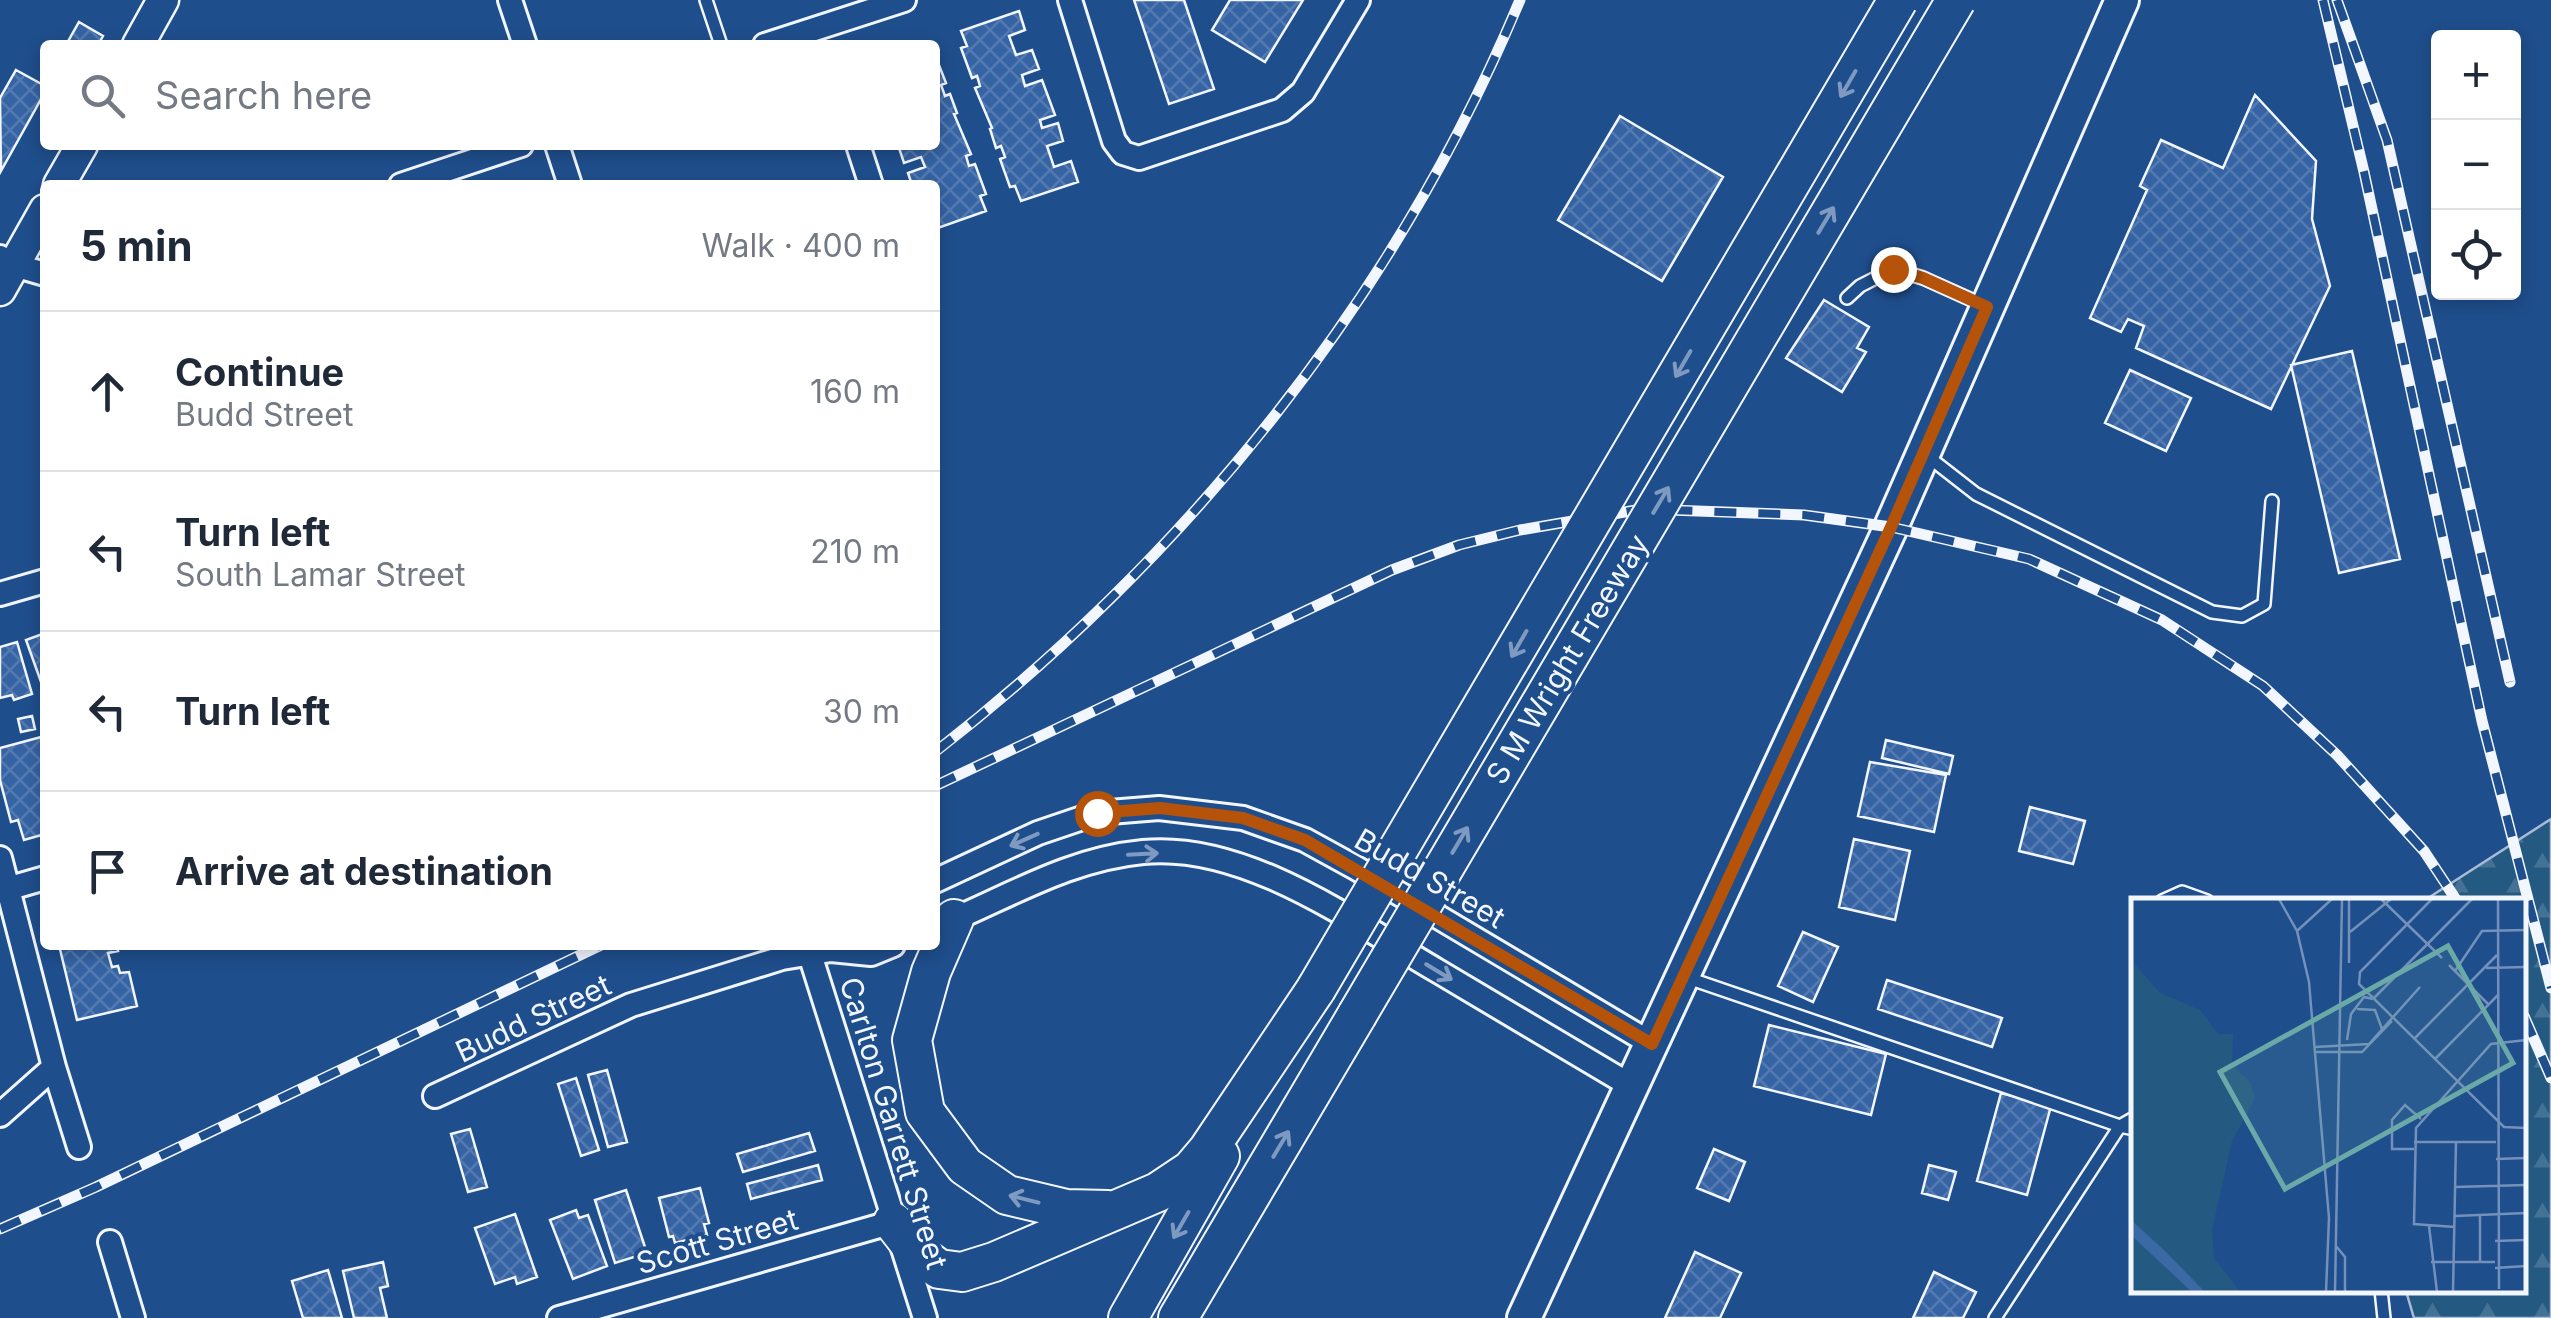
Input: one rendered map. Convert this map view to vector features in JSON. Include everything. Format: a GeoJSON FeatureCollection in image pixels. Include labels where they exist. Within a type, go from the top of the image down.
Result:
{"type":"FeatureCollection","features":[{"type":"Feature","properties":{"kind":"main road","name":"S M Wright Freeway"},"geometry":{"type":"LineString","coordinates":[[1128,1318],[1316,989],[1898,0]]}},
{"type":"Feature","properties":{"kind":"main road","name":"S M Wright Freeway"},"geometry":{"type":"LineString","coordinates":[[1178,1318],[1956,0]]}},
{"type":"Feature","properties":{"kind":"main road"},"geometry":{"type":"LineString","coordinates":[[1524,1318],[1923,452],[2122,0]]}},
{"type":"Feature","properties":{"kind":"main road"},"geometry":{"type":"LineString","coordinates":[[937,950],[912,1040],[925,1112],[964,1166],[1007,1195],[1066,1209],[1120,1210]]}},
{"type":"Feature","properties":{"kind":"main road"},"geometry":{"type":"LineString","coordinates":[[893,1222],[917,1253],[939,1269],[962,1272],[1158,1192],[1191,1170],[1208,1150],[1316,989]]}},
{"type":"Feature","properties":{"kind":"street"},"geometry":{"type":"LineString","coordinates":[[141,40],[163,0]]}},
{"type":"Feature","properties":{"kind":"street"},"geometry":{"type":"LineString","coordinates":[[510,0],[522,40]]}},
{"type":"Feature","properties":{"kind":"street"},"geometry":{"type":"LineString","coordinates":[[799,40],[825,36],[904,0]]}},
{"type":"Feature","properties":{"kind":"street"},"geometry":{"type":"LineString","coordinates":[[1070,0],[1114,140],[1123,154],[1139,158],[1282,110],[1303,92],[1358,0]]}},
{"type":"Feature","properties":{"kind":"street"},"geometry":{"type":"LineString","coordinates":[[62,180],[79,150]]}},
{"type":"Feature","properties":{"kind":"street"},"geometry":{"type":"LineString","coordinates":[[416,180],[506,150]]}},
{"type":"Feature","properties":{"kind":"street"},"geometry":{"type":"LineString","coordinates":[[559,150],[568,180]]}},
{"type":"Feature","properties":{"kind":"street"},"geometry":{"type":"LineString","coordinates":[[860,150],[869,180]]}},
{"type":"Feature","properties":{"kind":"street"},"geometry":{"type":"LineString","coordinates":[[40,218],[5,271],[40,274]]}},
{"type":"Feature","properties":{"kind":"street"},"geometry":{"type":"LineString","coordinates":[[0,594],[40,582]]}},
{"type":"Feature","properties":{"kind":"street","name":"Budd Street"},"geometry":{"type":"LineString","coordinates":[[940,879],[1038,833],[1097,813],[1160,808],[1243,818],[1305,840],[1356,868],[1652,1044]]}},
{"type":"Feature","properties":{"kind":"street"},"geometry":{"type":"LineString","coordinates":[[944,923],[1031,881],[1089,860],[1146,851],[1212,857],[1284,881],[1633,1087]]}},
{"type":"Feature","properties":{"kind":"street"},"geometry":{"type":"LineString","coordinates":[[0,858],[4,890],[79,1147]]}},
{"type":"Feature","properties":{"kind":"street"},"geometry":{"type":"LineString","coordinates":[[4,890],[40,879]]}},
{"type":"Feature","properties":{"kind":"street","name":"Budd Street"},"geometry":{"type":"LineString","coordinates":[[435,1096],[631,1005],[813,950]]}},
{"type":"Feature","properties":{"kind":"street","name":"Carlton Garrett Street"},"geometry":{"type":"LineString","coordinates":[[822,950],[893,1222],[925,1318]]}},
{"type":"Feature","properties":{"kind":"street","name":"Budd Street"},"geometry":{"type":"LineString","coordinates":[[838,950],[872,954],[881,950]]}},
{"type":"Feature","properties":{"kind":"street"},"geometry":{"type":"LineString","coordinates":[[0,1115],[54,1067]]}},
{"type":"Feature","properties":{"kind":"street","name":"Scott Street"},"geometry":{"type":"LineString","coordinates":[[559,1318],[893,1222]]}},
{"type":"Feature","properties":{"kind":"street"},"geometry":{"type":"LineString","coordinates":[[110,1242],[134,1318]]}},
{"type":"Feature","properties":{"kind":"lane"},"geometry":{"type":"LineString","coordinates":[[706,0],[719,40]]}},
{"type":"Feature","properties":{"kind":"lane"},"geometry":{"type":"LineString","coordinates":[[1847,298],[1860,286],[1893,269],[1987,307]]}},
{"type":"Feature","properties":{"kind":"lane"},"geometry":{"type":"LineString","coordinates":[[1923,452],[1976,494],[2212,612],[2242,616],[2264,604],[2272,501]]}},
{"type":"Feature","properties":{"kind":"lane"},"geometry":{"type":"LineString","coordinates":[[2167,898],[2182,892],[2200,898]]}},
{"type":"Feature","properties":{"kind":"lane"},"geometry":{"type":"LineString","coordinates":[[1684,976],[2127,1128],[1995,1318]]}},
{"type":"Feature","properties":{"kind":"lane"},"geometry":{"type":"LineString","coordinates":[[2381,1293],[2384,1318]]}},
{"type":"Feature","properties":{"kind":"green space"},"geometry":{"type":"Polygon","coordinates":[[[2551,819],[2551,1318],[2414,1318],[2407,1293],[2526,1293],[2526,898],[2428,898],[2551,819]]]}},
{"type":"Feature","properties":{"kind":"building"},"geometry":{"type":"Polygon","coordinates":[[[1134,0],[1184,0],[1214,89],[1169,104],[1134,0]]]}},
{"type":"Feature","properties":{"kind":"building"},"geometry":{"type":"Polygon","coordinates":[[[1230,0],[1303,0],[1265,62],[1212,30],[1230,0]]]}},
{"type":"Feature","properties":{"kind":"building"},"geometry":{"type":"Polygon","coordinates":[[[1019,11],[1025,30],[1009,36],[1016,55],[1032,50],[1039,69],[1022,75],[1025,86],[1042,80],[1055,115],[1040,120],[1042,128],[1058,123],[1063,141],[1047,146],[1054,167],[1071,161],[1078,182],[1021,201],[1015,186],[1010,187],[1000,159],[1005,157],[1001,146],[996,148],[975,88],[980,86],[977,76],[972,78],[961,48],[967,46],[961,31],[1019,11]]]}},
{"type":"Feature","properties":{"kind":"building"},"geometry":{"type":"Polygon","coordinates":[[[79,22],[103,36],[101,40],[69,40],[79,22]]]}},
{"type":"Feature","properties":{"kind":"building"},"geometry":{"type":"Polygon","coordinates":[[[940,68],[946,83],[941,85],[945,96],[950,94],[971,154],[966,156],[969,166],[975,164],[986,194],[980,196],[986,211],[940,227],[940,180],[910,180],[908,173],[925,167],[921,157],[904,163],[900,150],[940,150],[940,68]]]}},
{"type":"Feature","properties":{"kind":"building"},"geometry":{"type":"Polygon","coordinates":[[[16,70],[40,83],[40,101],[1,171],[0,98],[16,70]]]}},
{"type":"Feature","properties":{"kind":"building"},"geometry":{"type":"Polygon","coordinates":[[[2255,95],[2316,161],[2312,219],[2330,286],[2271,409],[2136,348],[2144,326],[2128,319],[2121,332],[2090,318],[2147,190],[2140,186],[2161,140],[2223,168],[2255,95]]]}},
{"type":"Feature","properties":{"kind":"building"},"geometry":{"type":"Polygon","coordinates":[[[1620,116],[1723,177],[1662,281],[1558,220],[1620,116]]]}},
{"type":"Feature","properties":{"kind":"building"},"geometry":{"type":"Polygon","coordinates":[[[1824,300],[1869,327],[1857,348],[1866,352],[1842,392],[1786,358],[1824,300]]]}},
{"type":"Feature","properties":{"kind":"building"},"geometry":{"type":"Polygon","coordinates":[[[2352,351],[2400,559],[2339,573],[2291,365],[2352,351]]]}},
{"type":"Feature","properties":{"kind":"building"},"geometry":{"type":"Polygon","coordinates":[[[2130,370],[2191,398],[2166,451],[2105,423],[2130,370]]]}},
{"type":"Feature","properties":{"kind":"building"},"geometry":{"type":"Polygon","coordinates":[[[40,635],[40,679],[26,640],[40,635]]]}},
{"type":"Feature","properties":{"kind":"building"},"geometry":{"type":"Polygon","coordinates":[[[17,642],[32,694],[14,700],[12,695],[0,698],[0,647],[17,642]]]}},
{"type":"Feature","properties":{"kind":"building"},"geometry":{"type":"Polygon","coordinates":[[[32,716],[35,729],[21,732],[18,719],[32,716]]]}},
{"type":"Feature","properties":{"kind":"building"},"geometry":{"type":"Polygon","coordinates":[[[40,737],[40,835],[24,840],[18,820],[11,822],[0,780],[0,748],[40,737]]]}},
{"type":"Feature","properties":{"kind":"building"},"geometry":{"type":"Polygon","coordinates":[[[1886,740],[1953,756],[1949,774],[1882,758],[1886,740]]]}},
{"type":"Feature","properties":{"kind":"building"},"geometry":{"type":"Polygon","coordinates":[[[1870,762],[1946,775],[1934,832],[1858,816],[1870,762]]]}},
{"type":"Feature","properties":{"kind":"building"},"geometry":{"type":"Polygon","coordinates":[[[2030,807],[2085,821],[2073,864],[2019,851],[2030,807]]]}},
{"type":"Feature","properties":{"kind":"building"},"geometry":{"type":"Polygon","coordinates":[[[1854,839],[1910,851],[1895,920],[1839,907],[1854,839]]]}},
{"type":"Feature","properties":{"kind":"building"},"geometry":{"type":"Polygon","coordinates":[[[1803,932],[1838,947],[1813,1002],[1778,986],[1803,932]]]}},
{"type":"Feature","properties":{"kind":"building"},"geometry":{"type":"Polygon","coordinates":[[[60,950],[118,950],[108,953],[112,967],[118,966],[120,973],[129,972],[137,1006],[77,1020],[60,950]]]}},
{"type":"Feature","properties":{"kind":"building"},"geometry":{"type":"Polygon","coordinates":[[[1887,980],[2002,1018],[1992,1047],[1878,1009],[1887,980]]]}},
{"type":"Feature","properties":{"kind":"building"},"geometry":{"type":"Polygon","coordinates":[[[1769,1025],[1886,1054],[1871,1115],[1754,1086],[1769,1025]]]}},
{"type":"Feature","properties":{"kind":"building"},"geometry":{"type":"Polygon","coordinates":[[[607,1070],[627,1142],[608,1147],[588,1075],[607,1070]]]}},
{"type":"Feature","properties":{"kind":"building"},"geometry":{"type":"Polygon","coordinates":[[[576,1078],[599,1150],[581,1156],[558,1084],[576,1078]]]}},
{"type":"Feature","properties":{"kind":"building"},"geometry":{"type":"Polygon","coordinates":[[[2001,1093],[2051,1106],[2027,1195],[1977,1181],[2001,1093]]]}},
{"type":"Feature","properties":{"kind":"building"},"geometry":{"type":"Polygon","coordinates":[[[470,1129],[487,1187],[468,1192],[451,1134],[470,1129]]]}},
{"type":"Feature","properties":{"kind":"building"},"geometry":{"type":"Polygon","coordinates":[[[809,1133],[815,1151],[743,1172],[737,1154],[809,1133]]]}},
{"type":"Feature","properties":{"kind":"building"},"geometry":{"type":"Polygon","coordinates":[[[1714,1149],[1745,1162],[1729,1201],[1697,1188],[1714,1149]]]}},
{"type":"Feature","properties":{"kind":"building"},"geometry":{"type":"Polygon","coordinates":[[[818,1165],[822,1180],[751,1199],[747,1184],[818,1165]]]}},
{"type":"Feature","properties":{"kind":"building"},"geometry":{"type":"Polygon","coordinates":[[[1929,1165],[1956,1172],[1948,1200],[1922,1193],[1929,1165]]]}},
{"type":"Feature","properties":{"kind":"building"},"geometry":{"type":"Polygon","coordinates":[[[700,1188],[709,1223],[704,1224],[707,1235],[675,1243],[673,1236],[669,1237],[659,1198],[700,1188]]]}},
{"type":"Feature","properties":{"kind":"building"},"geometry":{"type":"Polygon","coordinates":[[[626,1190],[647,1253],[615,1263],[595,1200],[626,1190]]]}},
{"type":"Feature","properties":{"kind":"building"},"geometry":{"type":"Polygon","coordinates":[[[576,1210],[579,1218],[588,1215],[607,1266],[573,1279],[550,1220],[576,1210]]]}},
{"type":"Feature","properties":{"kind":"building"},"geometry":{"type":"Polygon","coordinates":[[[515,1214],[537,1277],[517,1284],[515,1277],[495,1284],[475,1228],[515,1214]]]}},
{"type":"Feature","properties":{"kind":"building"},"geometry":{"type":"Polygon","coordinates":[[[1695,1252],[1741,1273],[1720,1318],[1665,1318],[1695,1252]]]}},
{"type":"Feature","properties":{"kind":"building"},"geometry":{"type":"Polygon","coordinates":[[[383,1262],[388,1286],[380,1288],[387,1318],[354,1318],[343,1271],[383,1262]]]}},
{"type":"Feature","properties":{"kind":"building"},"geometry":{"type":"Polygon","coordinates":[[[328,1270],[342,1318],[303,1318],[292,1281],[328,1270]]]}},
{"type":"Feature","properties":{"kind":"building"},"geometry":{"type":"Polygon","coordinates":[[[1934,1272],[1976,1292],[1963,1318],[1913,1318],[1934,1272]]]}},
{"type":"Feature","properties":{"kind":"railway"},"geometry":{"type":"LineString","coordinates":[[940,748],[1028,675],[1116,593],[1199,506],[1276,413],[1347,317],[1412,215],[1470,110],[1520,0]]}},
{"type":"Feature","properties":{"kind":"railway"},"geometry":{"type":"LineString","coordinates":[[2323,0],[2482,721],[2551,988]]}},
{"type":"Feature","properties":{"kind":"railway"},"geometry":{"type":"LineString","coordinates":[[2337,0],[2387,140],[2510,682]]}},
{"type":"Feature","properties":{"kind":"railway"},"geometry":{"type":"LineString","coordinates":[[940,784],[1392,570],[1459,545],[1642,509],[1804,515],[1891,527],[2029,559],[2162,620],[2263,686],[2337,755],[2424,851],[2455,898]]}},
{"type":"Feature","properties":{"kind":"railway"},"geometry":{"type":"LineString","coordinates":[[0,1229],[96,1187],[591,950]]}},
{"type":"Feature","properties":{"kind":"railway"},"geometry":{"type":"LineString","coordinates":[[2526,1021],[2551,1078]]}},
{"type":"Feature","properties":{"kind":"route"},"geometry":{"type":"LineString","coordinates":[[1097,813],[1160,808],[1243,818],[1305,840],[1652,1044],[1891,527],[1987,307],[1893,269]]}}]}
